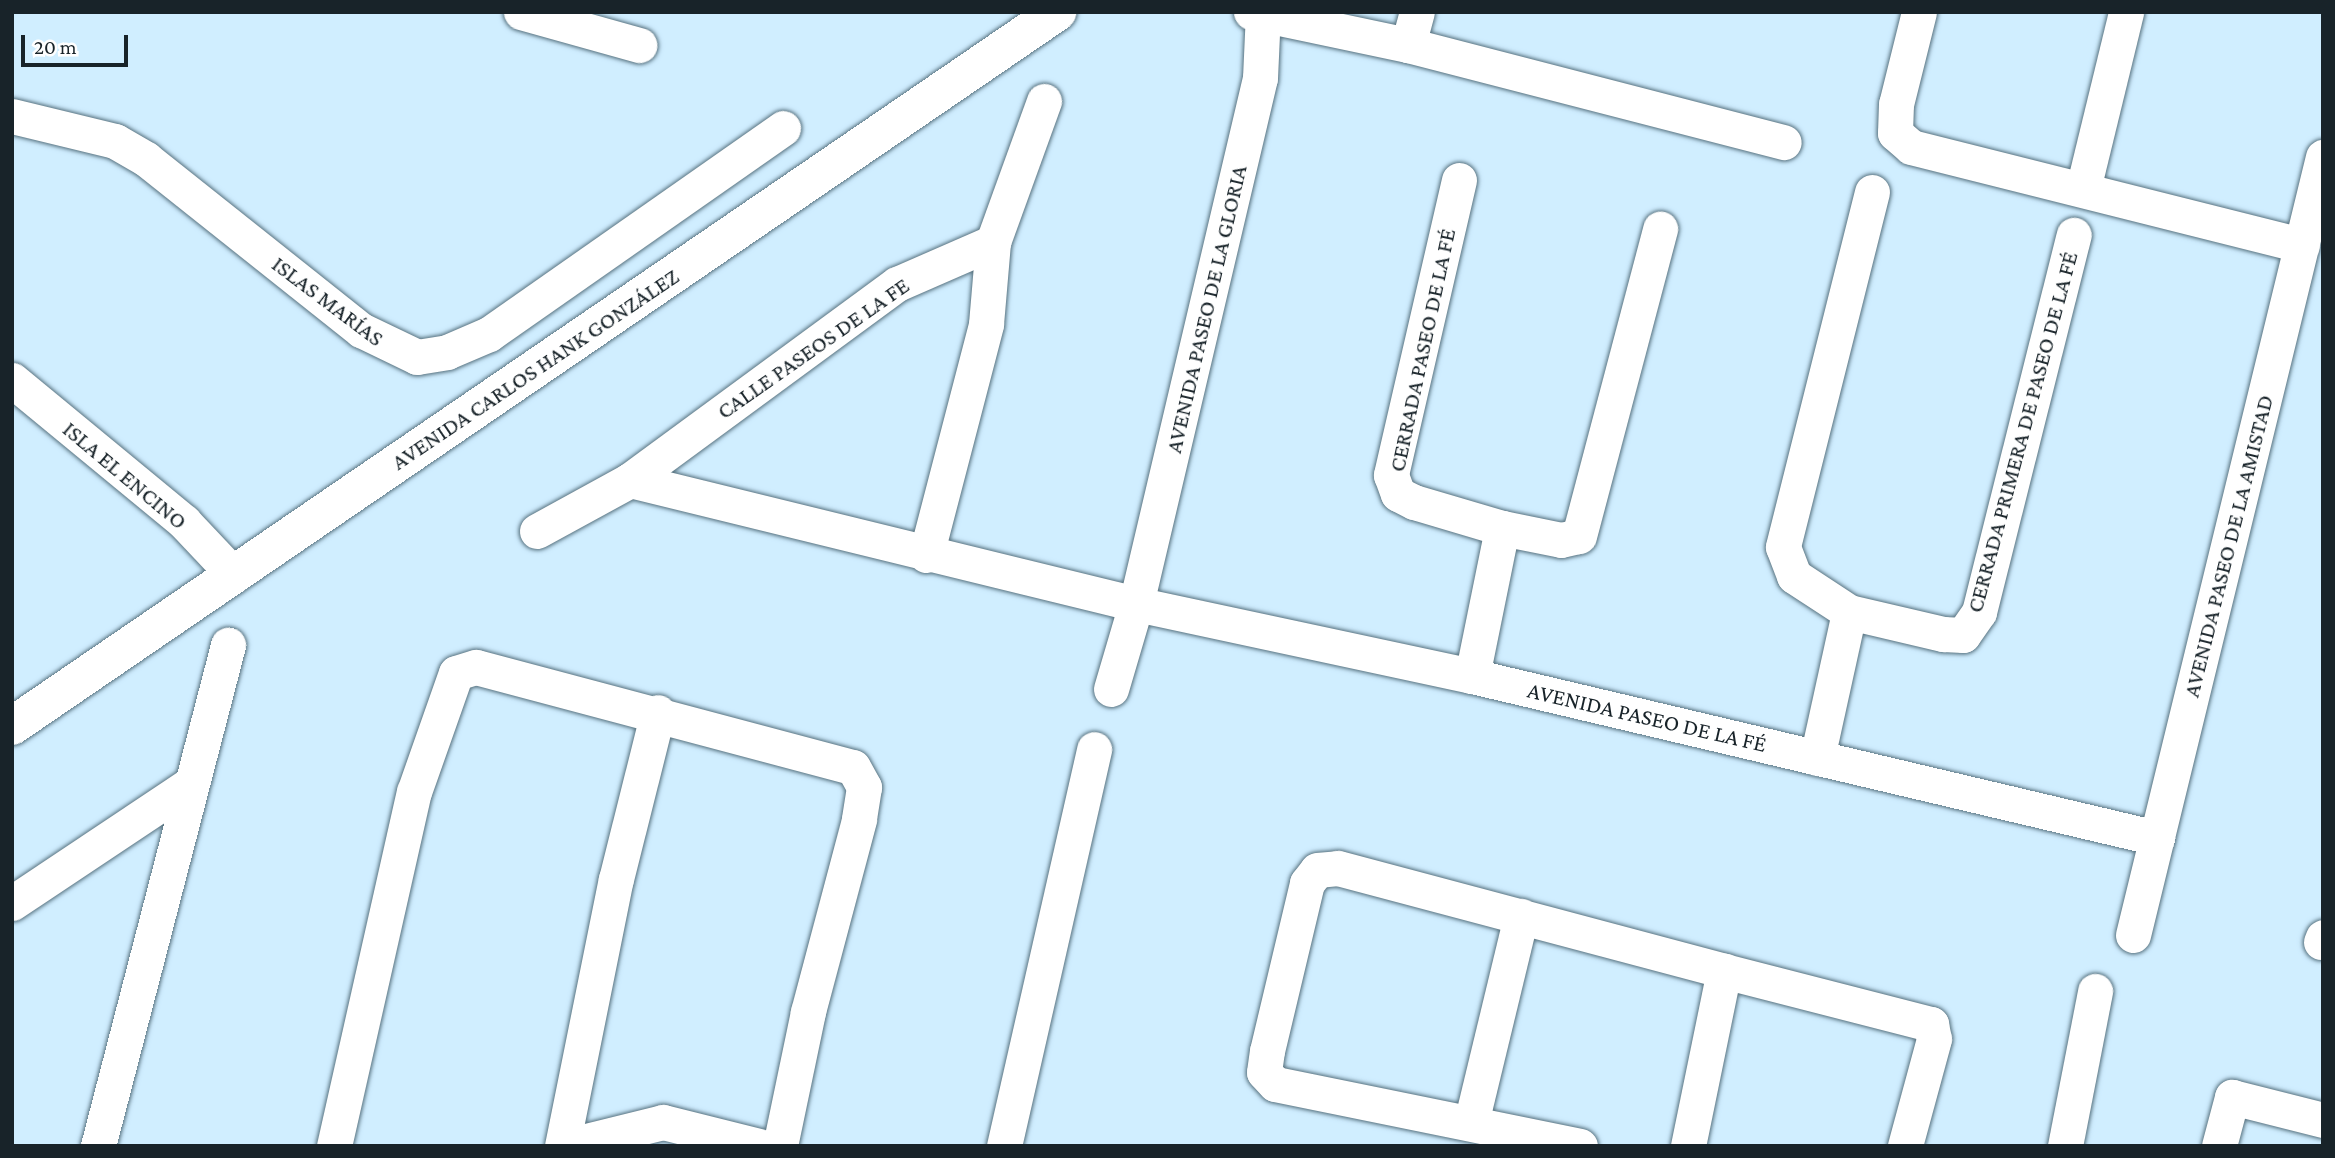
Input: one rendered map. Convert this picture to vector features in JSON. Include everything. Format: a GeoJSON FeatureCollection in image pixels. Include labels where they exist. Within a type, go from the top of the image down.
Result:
{"type":"FeatureCollection","features":[{"type":"Feature","properties":{"kind":"main road","name":"AVENIDA CARLOS HANK GONZÁLEZ"},"geometry":{"type":"LineString","coordinates":[[12,726],[1057,12]]}},
{"type":"Feature","properties":{"kind":"street"},"geometry":{"type":"LineString","coordinates":[[521,12],[639,45]]}},
{"type":"Feature","properties":{"kind":"street"},"geometry":{"type":"LineString","coordinates":[[1919,12],[1896,104],[1895,133],[1911,147],[2301,245]]}},
{"type":"Feature","properties":{"kind":"street"},"geometry":{"type":"LineString","coordinates":[[2083,189],[2126,12]]}},
{"type":"Feature","properties":{"kind":"street"},"geometry":{"type":"LineString","coordinates":[[1259,13],[1412,28],[1784,142]]}},
{"type":"Feature","properties":{"kind":"street","name":"AVENIDA PASEO DE LA GLORIA"},"geometry":{"type":"LineString","coordinates":[[1111,689],[1136,604],[1260,78],[1259,13]]}},
{"type":"Feature","properties":{"kind":"street"},"geometry":{"type":"LineString","coordinates":[[926,555],[986,324],[993,242],[1044,101]]}},
{"type":"Feature","properties":{"kind":"street","name":"ISLAS MARÍAS"},"geometry":{"type":"LineString","coordinates":[[12,116],[115,141],[146,159],[361,330],[417,357],[447,352],[489,334],[783,128]]}},
{"type":"Feature","properties":{"kind":"street","name":"AVENIDA PASEO DE LA AMISTAD"},"geometry":{"type":"LineString","coordinates":[[2133,935],[2323,157]]}},
{"type":"Feature","properties":{"kind":"street","name":"CERRADA PASEO DE LA FÉ"},"geometry":{"type":"LineString","coordinates":[[1459,180],[1391,475],[1398,494],[1414,502],[1502,528],[1561,540],[1579,536],[1660,229]]}},
{"type":"Feature","properties":{"kind":"street","name":"CERRADA PRIMERA DE PASEO DE LA FÉ"},"geometry":{"type":"LineString","coordinates":[[1872,192],[1783,548],[1794,576],[1849,612],[1963,635],[1979,612],[2074,235]]}},
{"type":"Feature","properties":{"kind":"street","name":"CALLE PASEOS DE LA FE"},"geometry":{"type":"LineString","coordinates":[[537,531],[630,480],[897,284],[993,242]]}},
{"type":"Feature","properties":{"kind":"street","name":"ISLA EL ENCINO"},"geometry":{"type":"LineString","coordinates":[[12,380],[184,522],[234,575]]}},
{"type":"Feature","properties":{"kind":"street"},"geometry":{"type":"LineString","coordinates":[[630,480],[926,555],[1136,604]]}},
{"type":"Feature","properties":{"kind":"street"},"geometry":{"type":"LineString","coordinates":[[1472,676],[1502,528]]}},
{"type":"Feature","properties":{"kind":"street","name":"AVENIDA PASEO DE LA FÉ"},"geometry":{"type":"LineString","coordinates":[[1136,604],[1472,676],[2157,838]]}},
{"type":"Feature","properties":{"kind":"street"},"geometry":{"type":"LineString","coordinates":[[1817,758],[1849,612]]}},
{"type":"Feature","properties":{"kind":"street"},"geometry":{"type":"LineString","coordinates":[[99,1146],[188,785],[228,645]]}},
{"type":"Feature","properties":{"kind":"street"},"geometry":{"type":"LineString","coordinates":[[334,1146],[414,792],[456,673],[476,667],[658,712],[853,767],[864,786],[780,1146]]}},
{"type":"Feature","properties":{"kind":"street"},"geometry":{"type":"LineString","coordinates":[[658,712],[616,879],[564,1146],[663,1122],[738,1143]]}},
{"type":"Feature","properties":{"kind":"street"},"geometry":{"type":"LineString","coordinates":[[1003,1146],[1094,749]]}},
{"type":"Feature","properties":{"kind":"street"},"geometry":{"type":"LineString","coordinates":[[12,903],[188,785]]}},
{"type":"Feature","properties":{"kind":"street"},"geometry":{"type":"LineString","coordinates":[[1561,1144],[1275,1084],[1264,1072],[1307,883],[1317,870],[1338,868],[1931,1024],[1934,1038],[1905,1146]]}},
{"type":"Feature","properties":{"kind":"street"},"geometry":{"type":"LineString","coordinates":[[1471,1124],[1521,916]]}},
{"type":"Feature","properties":{"kind":"street"},"geometry":{"type":"LineString","coordinates":[[1688,1146],[1724,971]]}},
{"type":"Feature","properties":{"kind":"street"},"geometry":{"type":"LineString","coordinates":[[2065,1146],[2095,991]]}},
{"type":"Feature","properties":{"kind":"street"},"geometry":{"type":"LineString","coordinates":[[2219,1146],[2232,1097],[2323,1120]]}}]}
